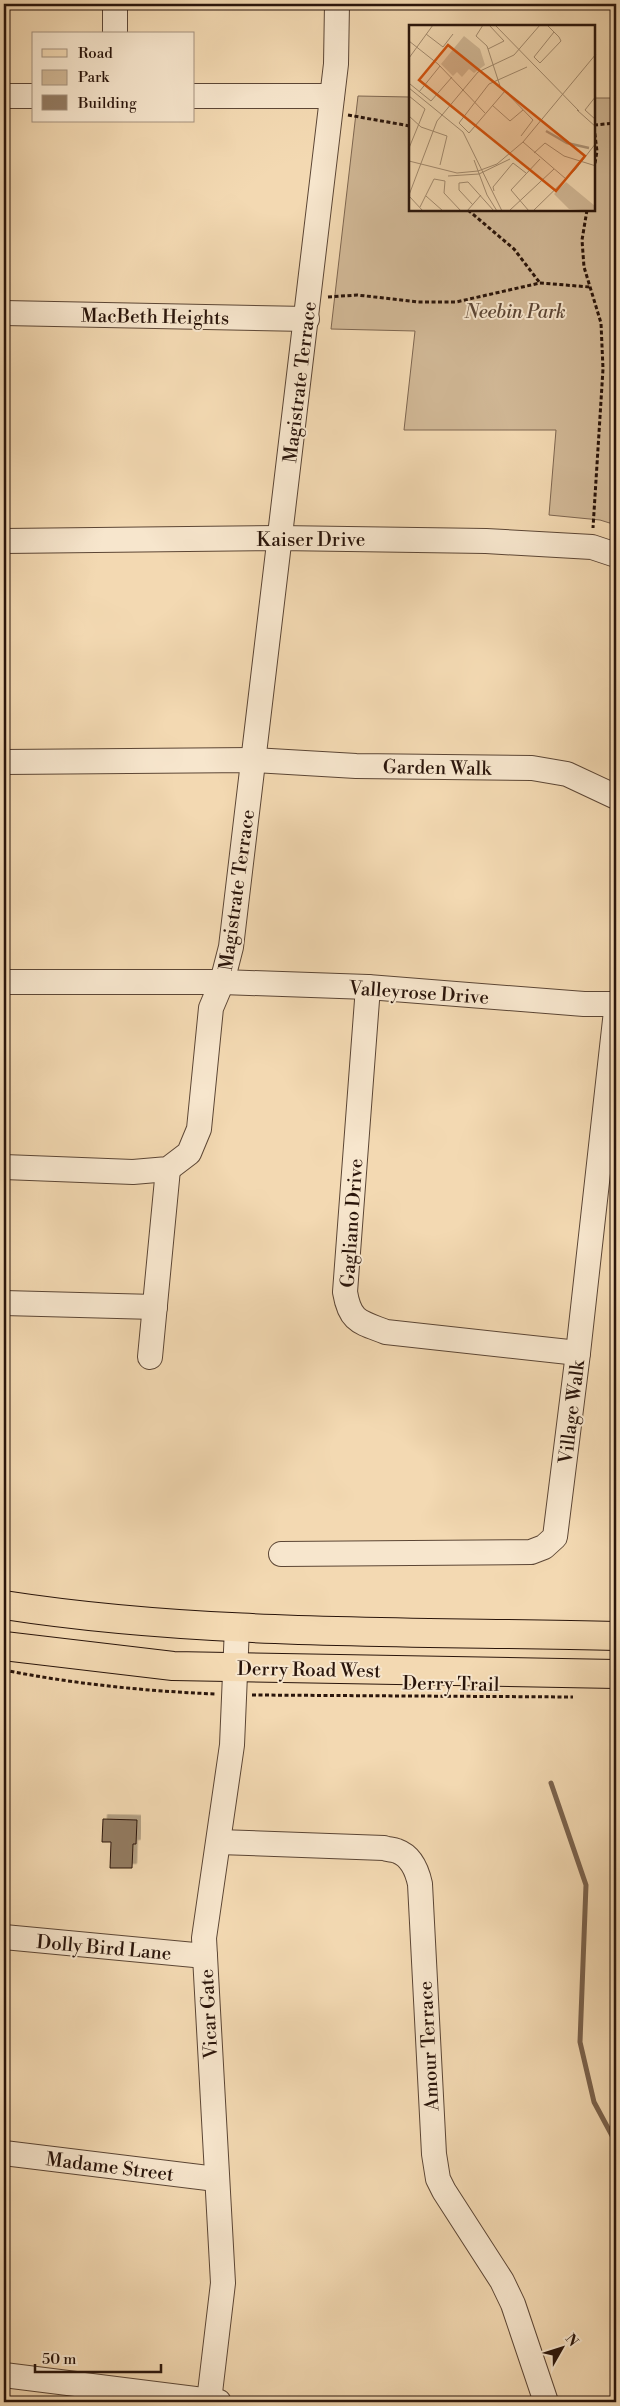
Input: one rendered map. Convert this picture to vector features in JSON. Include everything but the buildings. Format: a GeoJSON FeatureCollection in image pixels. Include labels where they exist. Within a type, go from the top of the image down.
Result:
{"type":"FeatureCollection","features":[{"type":"Feature","properties":{"kind":"main road"},"geometry":{"type":"LineString","coordinates":[[4,1605],[53,1612],[237,1628],[616,1636]]}},
{"type":"Feature","properties":{"kind":"main road","name":"Derry Road West"},"geometry":{"type":"LineString","coordinates":[[4,1646],[173,1666],[616,1674]]}},
{"type":"Feature","properties":{"kind":"street"},"geometry":{"type":"LineString","coordinates":[[114,4],[115,32]]}},
{"type":"Feature","properties":{"kind":"street","name":"Magistrate Terrace"},"geometry":{"type":"LineString","coordinates":[[4,982],[222,982],[231,948],[308,308],[336,64],[337,4]]}},
{"type":"Feature","properties":{"kind":"street"},"geometry":{"type":"LineString","coordinates":[[4,96],[32,96]]}},
{"type":"Feature","properties":{"kind":"street"},"geometry":{"type":"LineString","coordinates":[[195,96],[331,104]]}},
{"type":"Feature","properties":{"kind":"street","name":"MacBeth Heights"},"geometry":{"type":"LineString","coordinates":[[4,313],[308,308]]}},
{"type":"Feature","properties":{"kind":"street","name":"Kaiser Drive"},"geometry":{"type":"LineString","coordinates":[[4,541],[279,538],[486,541],[592,547],[616,554]]}},
{"type":"Feature","properties":{"kind":"street"},"geometry":{"type":"LineString","coordinates":[[4,762],[253,760]]}},
{"type":"Feature","properties":{"kind":"street","name":"Garden Walk"},"geometry":{"type":"LineString","coordinates":[[253,760],[356,766],[532,768],[567,774],[616,797]]}},
{"type":"Feature","properties":{"kind":"street"},"geometry":{"type":"LineString","coordinates":[[4,1168],[133,1172],[168,1169],[188,1153],[199,1129],[211,1008],[222,982]]}},
{"type":"Feature","properties":{"kind":"street","name":"Valleyrose Drive"},"geometry":{"type":"LineString","coordinates":[[222,982],[368,987],[584,1004],[616,1004]]}},
{"type":"Feature","properties":{"kind":"street","name":"Gagliano Drive"},"geometry":{"type":"LineString","coordinates":[[368,987],[345,1292],[348,1308],[356,1320],[386,1332],[578,1353]]}},
{"type":"Feature","properties":{"kind":"street","name":"Village Walk"},"geometry":{"type":"LineString","coordinates":[[281,1554],[531,1552],[544,1547],[555,1537],[578,1353],[616,1011]]}},
{"type":"Feature","properties":{"kind":"street"},"geometry":{"type":"LineString","coordinates":[[150,1357],[168,1169]]}},
{"type":"Feature","properties":{"kind":"street"},"geometry":{"type":"LineString","coordinates":[[4,1303],[155,1307]]}},
{"type":"Feature","properties":{"kind":"street","name":"Vicar Gate"},"geometry":{"type":"LineString","coordinates":[[214,2402],[223,2283],[216,2179],[205,1924],[219,1842],[232,1745],[237,1628]]}},
{"type":"Feature","properties":{"kind":"street","name":"Amour Terrace"},"geometry":{"type":"LineString","coordinates":[[219,1842],[384,1848],[397,1851],[408,1858],[413,1864],[420,1884],[434,2154],[438,2179],[502,2281],[514,2304],[546,2402]]}},
{"type":"Feature","properties":{"kind":"street","name":"Dolly Bird Lane"},"geometry":{"type":"LineString","coordinates":[[4,1937],[205,1956]]}},
{"type":"Feature","properties":{"kind":"street","name":"Madame Street"},"geometry":{"type":"LineString","coordinates":[[4,2153],[216,2179]]}},
{"type":"Feature","properties":{"kind":"street"},"geometry":{"type":"LineString","coordinates":[[4,2375],[214,2402]]}},
{"type":"Feature","properties":{"kind":"path"},"geometry":{"type":"LineString","coordinates":[[331,104],[409,126]]}},
{"type":"Feature","properties":{"kind":"path"},"geometry":{"type":"LineString","coordinates":[[595,126],[616,123]]}},
{"type":"Feature","properties":{"kind":"path"},"geometry":{"type":"LineString","coordinates":[[595,134],[597,151],[595,163]]}},
{"type":"Feature","properties":{"kind":"path"},"geometry":{"type":"LineString","coordinates":[[469,211],[514,249],[540,283]]}},
{"type":"Feature","properties":{"kind":"path"},"geometry":{"type":"LineString","coordinates":[[587,211],[582,240],[584,267],[601,323],[602,369],[592,547]]}},
{"type":"Feature","properties":{"kind":"path"},"geometry":{"type":"LineString","coordinates":[[308,308],[357,295],[418,302],[456,302],[540,283],[590,287]]}},
{"type":"Feature","properties":{"kind":"path"},"geometry":{"type":"LineString","coordinates":[[4,1670],[61,1681],[211,1694]]}},
{"type":"Feature","properties":{"kind":"path","name":"Derry Trail"},"geometry":{"type":"LineString","coordinates":[[255,1695],[582,1697]]}},
{"type":"Feature","properties":{"kind":"green space","name":"Neebin Park"},"geometry":{"type":"Polygon","coordinates":[[[358,96],[409,97],[409,211],[595,211],[595,98],[616,98],[616,525],[600,520],[549,515],[556,430],[404,430],[415,331],[331,329],[358,96]]]}},
{"type":"Feature","properties":{"kind":"waterway"},"geometry":{"type":"LineString","coordinates":[[551,1783],[586,1885],[580,2042],[594,2102],[616,2143]]}}]}
